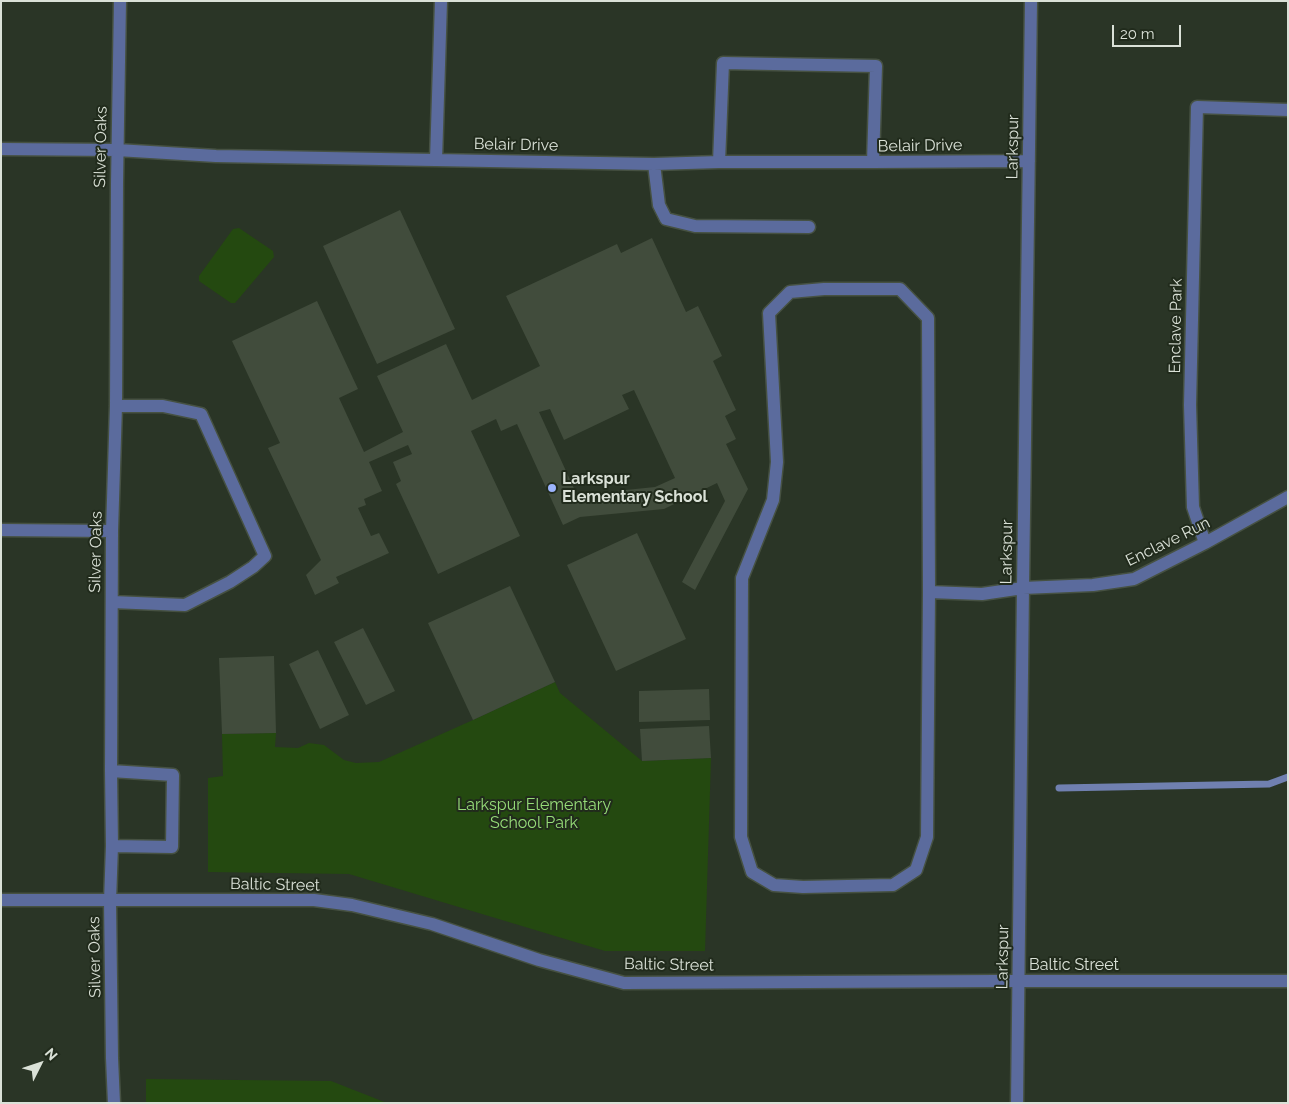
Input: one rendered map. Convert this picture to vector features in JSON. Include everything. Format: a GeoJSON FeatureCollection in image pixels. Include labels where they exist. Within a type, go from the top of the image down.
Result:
{"type":"FeatureCollection","features":[{"type":"Feature","properties":{"kind":"street","name":"Silver Oaks"},"geometry":{"type":"LineString","coordinates":[[114,1103],[110,901],[112,846],[112,530],[116,406],[117,150],[120,1]]}},
{"type":"Feature","properties":{"kind":"street"},"geometry":{"type":"LineString","coordinates":[[436,160],[441,1]]}},
{"type":"Feature","properties":{"kind":"street","name":"Larkspur"},"geometry":{"type":"LineString","coordinates":[[1017,1103],[1022,588],[1031,1]]}},
{"type":"Feature","properties":{"kind":"street"},"geometry":{"type":"LineString","coordinates":[[719,162],[723,64],[876,66],[873,162]]}},
{"type":"Feature","properties":{"kind":"street","name":"Enclave Park"},"geometry":{"type":"LineString","coordinates":[[1205,543],[1193,507],[1190,404],[1197,107],[1288,110]]}},
{"type":"Feature","properties":{"kind":"street","name":"Belair Drive"},"geometry":{"type":"LineString","coordinates":[[1,149],[117,150],[216,156],[654,164],[1029,161]]}},
{"type":"Feature","properties":{"kind":"street"},"geometry":{"type":"LineString","coordinates":[[654,164],[659,205],[666,219],[695,226],[808,227]]}},
{"type":"Feature","properties":{"kind":"street"},"geometry":{"type":"LineString","coordinates":[[824,289],[900,289],[928,318],[929,592],[927,837],[916,870],[893,885],[803,887],[774,885],[752,872],[741,837],[742,578],[773,500],[777,462],[769,313],[790,292],[824,289]]}},
{"type":"Feature","properties":{"kind":"street"},"geometry":{"type":"LineString","coordinates":[[112,602],[184,605],[230,582],[253,567],[265,556],[201,414],[163,406],[116,406]]}},
{"type":"Feature","properties":{"kind":"street","name":"Enclave Run"},"geometry":{"type":"LineString","coordinates":[[929,592],[982,594],[1022,588],[1093,585],[1134,579],[1205,543],[1288,497]]}},
{"type":"Feature","properties":{"kind":"street"},"geometry":{"type":"LineString","coordinates":[[1,530],[112,530]]}},
{"type":"Feature","properties":{"kind":"street"},"geometry":{"type":"LineString","coordinates":[[111,771],[173,775],[172,847],[112,846]]}},
{"type":"Feature","properties":{"kind":"street","name":"Baltic Street"},"geometry":{"type":"LineString","coordinates":[[1,900],[314,900],[343,904],[432,924],[539,960],[624,983],[1288,981]]}},
{"type":"Feature","properties":{"kind":"green space"},"geometry":{"type":"Polygon","coordinates":[[[239,228],[273,251],[274,257],[235,303],[231,303],[199,281],[199,276],[233,229],[239,228]]]}},
{"type":"Feature","properties":{"kind":"green space","name":"Larkspur Elementary School Park"},"geometry":{"type":"Polygon","coordinates":[[[555,682],[560,693],[642,761],[711,758],[705,951],[605,951],[349,874],[208,872],[208,778],[223,776],[222,734],[276,733],[275,747],[298,748],[309,743],[324,745],[344,760],[356,763],[379,762],[555,682]]]}},
{"type":"Feature","properties":{"kind":"green space"},"geometry":{"type":"Polygon","coordinates":[[[146,1079],[331,1081],[387,1103],[146,1103],[146,1079]]]}},
{"type":"Feature","properties":{"kind":"building"},"geometry":{"type":"Polygon","coordinates":[[[400,210],[455,329],[377,364],[323,246],[400,210]]]}},
{"type":"Feature","properties":{"kind":"building"},"geometry":{"type":"Polygon","coordinates":[[[652,238],[686,312],[698,306],[722,356],[713,361],[736,410],[725,416],[736,439],[726,444],[748,489],[695,590],[682,582],[725,501],[717,483],[664,509],[580,517],[563,525],[517,424],[501,431],[496,419],[471,431],[520,536],[438,574],[396,484],[401,481],[393,462],[412,454],[408,445],[369,462],[382,491],[364,499],[366,505],[358,508],[371,536],[379,533],[389,553],[336,577],[339,583],[315,595],[306,575],[321,560],[268,448],[280,443],[232,341],[317,301],[358,389],[339,398],[364,452],[403,432],[377,376],[446,344],[472,400],[540,366],[506,296],[617,244],[621,253],[652,238]],[[634,390],[622,395],[629,409],[564,440],[550,409],[539,412],[577,495],[655,487],[675,478],[634,390]]]}},
{"type":"Feature","properties":{"kind":"building"},"geometry":{"type":"Polygon","coordinates":[[[637,533],[686,639],[616,671],[567,565],[637,533]]]}},
{"type":"Feature","properties":{"kind":"building"},"geometry":{"type":"Polygon","coordinates":[[[510,586],[555,682],[473,720],[428,623],[510,586]]]}},
{"type":"Feature","properties":{"kind":"building"},"geometry":{"type":"Polygon","coordinates":[[[363,628],[395,691],[366,705],[334,642],[363,628]]]}},
{"type":"Feature","properties":{"kind":"building"},"geometry":{"type":"Polygon","coordinates":[[[318,650],[349,715],[320,729],[289,664],[318,650]]]}},
{"type":"Feature","properties":{"kind":"building"},"geometry":{"type":"Polygon","coordinates":[[[274,656],[276,733],[222,734],[219,658],[274,656]]]}},
{"type":"Feature","properties":{"kind":"building"},"geometry":{"type":"Polygon","coordinates":[[[709,689],[710,720],[639,722],[639,691],[709,689]]]}},
{"type":"Feature","properties":{"kind":"building"},"geometry":{"type":"Polygon","coordinates":[[[709,726],[711,758],[642,761],[640,729],[709,726]]]}},
{"type":"Feature","properties":{"kind":"waterway"},"geometry":{"type":"LineString","coordinates":[[1059,788],[1269,784],[1288,777]]}},
{"type":"Feature","properties":{"kind":"place","name":"Larkspur Elementary School"},"geometry":{"type":"Point","coordinates":[552,488]}}]}
